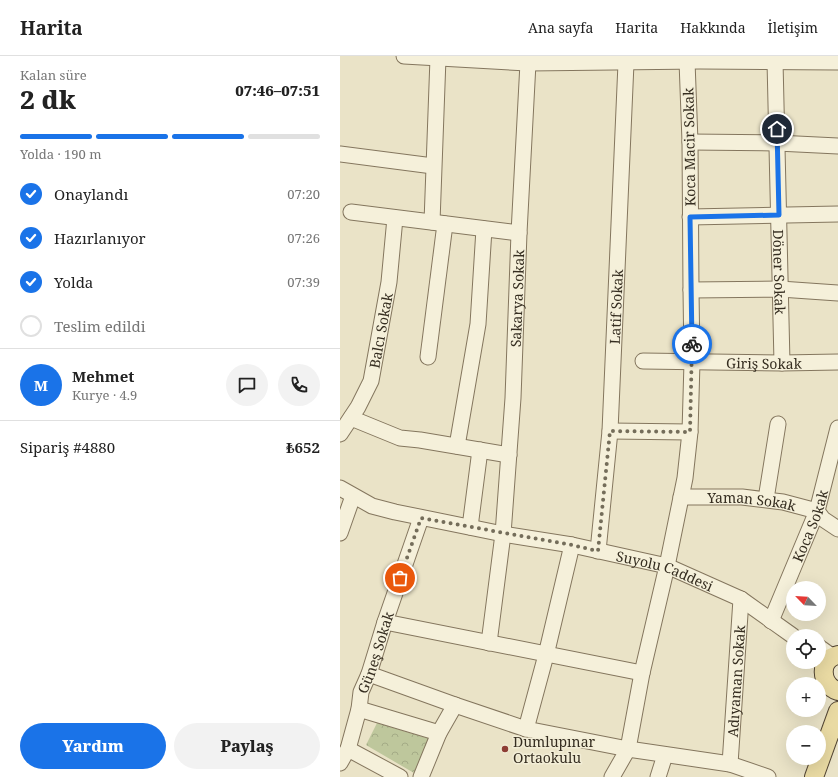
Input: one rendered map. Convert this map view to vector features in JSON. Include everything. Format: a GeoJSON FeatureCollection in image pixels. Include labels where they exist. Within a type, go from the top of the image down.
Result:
{"type":"FeatureCollection","features":[{"type":"Feature","properties":{"kind":"main road"},"geometry":{"type":"LineString","coordinates":[[824,669],[823,674],[825,680],[833,688],[829,736]]}},
{"type":"Feature","properties":{"kind":"main road"},"geometry":{"type":"LineString","coordinates":[[814,777],[838,711]]}},
{"type":"Feature","properties":{"kind":"street"},"geometry":{"type":"LineString","coordinates":[[404,56],[528,63],[626,63],[687,61],[838,62]]}},
{"type":"Feature","properties":{"kind":"street"},"geometry":{"type":"LineString","coordinates":[[428,357],[439,223],[433,166],[438,58]]}},
{"type":"Feature","properties":{"kind":"street","name":"Koca Macir Sokak"},"geometry":{"type":"LineString","coordinates":[[612,777],[628,749],[642,673],[667,566],[680,496],[685,478],[690,432],[692,362],[690,142],[687,61]]}},
{"type":"Feature","properties":{"kind":"street","name":"Döner Sokak"},"geometry":{"type":"LineString","coordinates":[[775,61],[782,363]]}},
{"type":"Feature","properties":{"kind":"street","name":"Sakarya Sokak"},"geometry":{"type":"LineString","coordinates":[[489,643],[503,534],[513,398],[519,233],[528,63]]}},
{"type":"Feature","properties":{"kind":"street","name":"Latif Sokak"},"geometry":{"type":"LineString","coordinates":[[598,551],[610,431],[626,63]]}},
{"type":"Feature","properties":{"kind":"street"},"geometry":{"type":"LineString","coordinates":[[690,142],[777,143],[838,146]]}},
{"type":"Feature","properties":{"kind":"street"},"geometry":{"type":"LineString","coordinates":[[340,154],[433,166]]}},
{"type":"Feature","properties":{"kind":"street"},"geometry":{"type":"LineString","coordinates":[[350,212],[519,233]]}},
{"type":"Feature","properties":{"kind":"street"},"geometry":{"type":"LineString","coordinates":[[690,217],[838,214]]}},
{"type":"Feature","properties":{"kind":"street","name":"Balcı Sokak"},"geometry":{"type":"LineString","coordinates":[[340,434],[358,407],[370,381],[389,282],[394,218]]}},
{"type":"Feature","properties":{"kind":"street"},"geometry":{"type":"LineString","coordinates":[[458,446],[478,324],[484,229]]}},
{"type":"Feature","properties":{"kind":"street"},"geometry":{"type":"LineString","coordinates":[[691,290],[780,289],[838,293]]}},
{"type":"Feature","properties":{"kind":"street","name":"Giriş Sokak"},"geometry":{"type":"LineString","coordinates":[[643,361],[782,363],[838,362]]}},
{"type":"Feature","properties":{"kind":"street"},"geometry":{"type":"LineString","coordinates":[[351,418],[400,438],[509,455]]}},
{"type":"Feature","properties":{"kind":"street"},"geometry":{"type":"LineString","coordinates":[[766,499],[778,424]]}},
{"type":"Feature","properties":{"kind":"street"},"geometry":{"type":"LineString","coordinates":[[610,431],[690,432]]}},
{"type":"Feature","properties":{"kind":"street","name":"Koca Sokak"},"geometry":{"type":"LineString","coordinates":[[771,620],[817,511],[837,435]]}},
{"type":"Feature","properties":{"kind":"street"},"geometry":{"type":"LineString","coordinates":[[470,528],[480,450]]}},
{"type":"Feature","properties":{"kind":"street","name":"Suyolu Caddesi"},"geometry":{"type":"LineString","coordinates":[[340,488],[372,506],[421,518],[503,534],[572,545],[667,566],[740,599],[786,631]]}},
{"type":"Feature","properties":{"kind":"street"},"geometry":{"type":"LineString","coordinates":[[340,533],[353,496]]}},
{"type":"Feature","properties":{"kind":"street","name":"Yaman Sokak"},"geometry":{"type":"LineString","coordinates":[[680,496],[766,499],[783,502],[817,511],[823,519],[838,529]]}},
{"type":"Feature","properties":{"kind":"street","name":"Güneş Sokak"},"geometry":{"type":"LineString","coordinates":[[340,764],[348,749],[359,709],[361,692],[369,674],[384,622],[421,518]]}},
{"type":"Feature","properties":{"kind":"street"},"geometry":{"type":"LineString","coordinates":[[526,729],[546,655],[572,545]]}},
{"type":"Feature","properties":{"kind":"street","name":"Adıyaman Sokak"},"geometry":{"type":"LineString","coordinates":[[730,764],[740,599]]}},
{"type":"Feature","properties":{"kind":"street"},"geometry":{"type":"LineString","coordinates":[[384,622],[642,673]]}},
{"type":"Feature","properties":{"kind":"street"},"geometry":{"type":"LineString","coordinates":[[369,674],[526,729],[628,749],[730,764],[768,777]]}},
{"type":"Feature","properties":{"kind":"street"},"geometry":{"type":"LineString","coordinates":[[421,777],[439,733],[455,705]]}},
{"type":"Feature","properties":{"kind":"street"},"geometry":{"type":"LineString","coordinates":[[359,709],[439,733]]}},
{"type":"Feature","properties":{"kind":"street"},"geometry":{"type":"LineString","coordinates":[[348,749],[400,777]]}},
{"type":"Feature","properties":{"kind":"street"},"geometry":{"type":"LineString","coordinates":[[658,777],[665,755]]}},
{"type":"Feature","properties":{"kind":"green space"},"geometry":{"type":"Polygon","coordinates":[[[377,723],[430,739],[414,773],[366,745],[377,723]]]}},
{"type":"Feature","properties":{"kind":"way so far"},"geometry":{"type":"LineString","coordinates":[[400,578],[421,518],[598,551],[610,431],[690,432],[692,344]]}},
{"type":"Feature","properties":{"kind":"place","name":"Dumlupınar Ortaokulu"},"geometry":{"type":"Point","coordinates":[505,749]}},
{"type":"Feature","properties":{"kind":"route"},"geometry":{"type":"LineString","coordinates":[[692,344],[690,217],[779,215],[777,129]]}}]}
